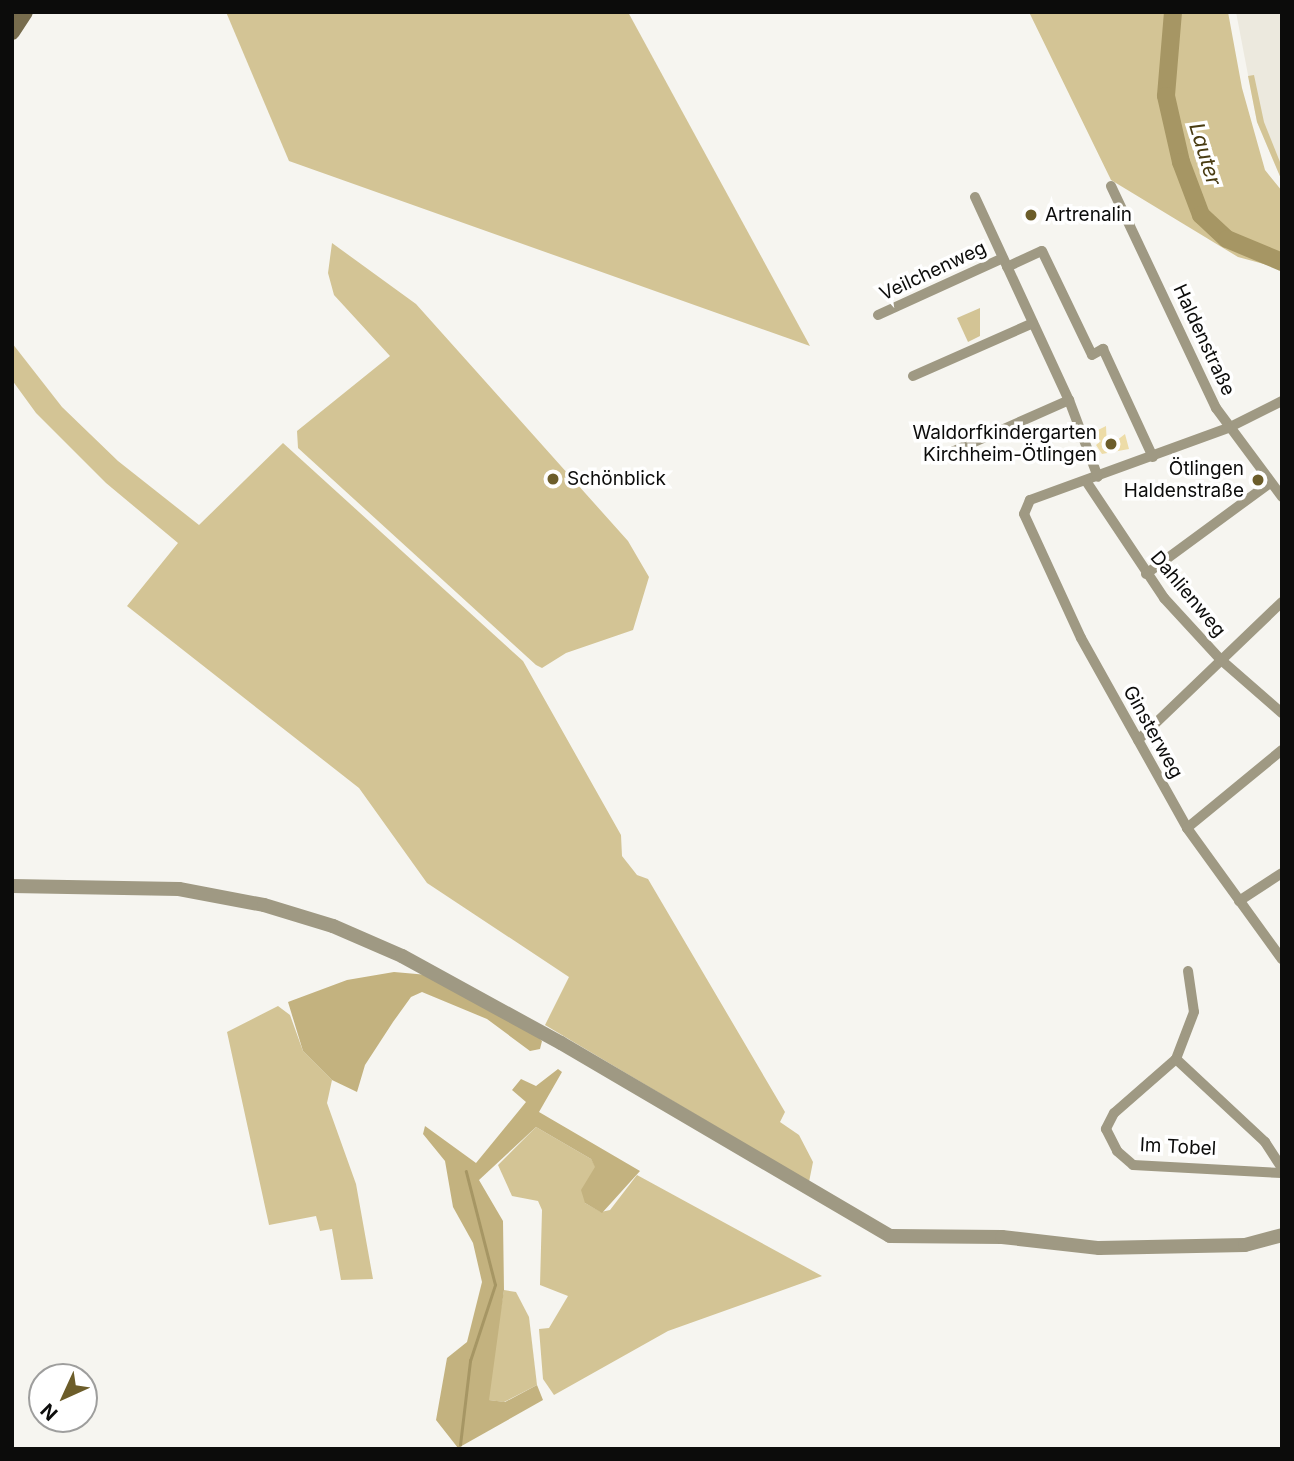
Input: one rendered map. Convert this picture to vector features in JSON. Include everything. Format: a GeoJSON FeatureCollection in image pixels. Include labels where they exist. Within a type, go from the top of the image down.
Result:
{"type":"FeatureCollection","features":[{"type":"Feature","properties":{"kind":"main road"},"geometry":{"type":"LineString","coordinates":[[12,32],[25,12]]}},
{"type":"Feature","properties":{"kind":"street","name":"Haldenstraße"},"geometry":{"type":"LineString","coordinates":[[1111,187],[1228,428],[1282,497]]}},
{"type":"Feature","properties":{"kind":"street","name":"Veilchenweg"},"geometry":{"type":"LineString","coordinates":[[975,197],[1069,400],[1098,477]]}},
{"type":"Feature","properties":{"kind":"street"},"geometry":{"type":"LineString","coordinates":[[1005,263],[1042,251],[1092,355],[1103,349],[1153,457]]}},
{"type":"Feature","properties":{"kind":"street","name":"Veilchenweg"},"geometry":{"type":"LineString","coordinates":[[878,315],[1005,263]]}},
{"type":"Feature","properties":{"kind":"street"},"geometry":{"type":"LineString","coordinates":[[913,376],[1033,323]]}},
{"type":"Feature","properties":{"kind":"street"},"geometry":{"type":"LineString","coordinates":[[954,451],[1069,400]]}},
{"type":"Feature","properties":{"kind":"street"},"geometry":{"type":"LineString","coordinates":[[1086,481],[1228,428],[1282,401]]}},
{"type":"Feature","properties":{"kind":"street","name":"Ginsterweg"},"geometry":{"type":"LineString","coordinates":[[1086,481],[1024,506],[1050,574],[1187,828],[1282,959]]}},
{"type":"Feature","properties":{"kind":"street","name":"Dahlienweg"},"geometry":{"type":"LineString","coordinates":[[1086,481],[1146,574],[1220,659],[1282,713]]}},
{"type":"Feature","properties":{"kind":"street"},"geometry":{"type":"LineString","coordinates":[[1146,574],[1270,484]]}},
{"type":"Feature","properties":{"kind":"street"},"geometry":{"type":"LineString","coordinates":[[1138,740],[1282,602]]}},
{"type":"Feature","properties":{"kind":"street"},"geometry":{"type":"LineString","coordinates":[[1187,828],[1282,750]]}},
{"type":"Feature","properties":{"kind":"street"},"geometry":{"type":"LineString","coordinates":[[1239,901],[1282,873]]}},
{"type":"Feature","properties":{"kind":"street"},"geometry":{"type":"LineString","coordinates":[[12,886],[180,889],[264,905],[333,926],[402,956],[549,1037],[890,1236],[1002,1237],[1099,1248],[1245,1245],[1282,1235]]}},
{"type":"Feature","properties":{"kind":"street","name":"Im Tobel"},"geometry":{"type":"LineString","coordinates":[[1188,971],[1194,1012],[1176,1059],[1114,1113],[1105,1129],[1117,1151],[1133,1165],[1282,1173]]}},
{"type":"Feature","properties":{"kind":"street","name":"Im Tobel"},"geometry":{"type":"LineString","coordinates":[[1176,1059],[1265,1142],[1282,1168]]}},
{"type":"Feature","properties":{"kind":"shaded area"},"geometry":{"type":"Polygon","coordinates":[[[226,12],[628,12],[810,346],[289,161],[226,12]]]}},
{"type":"Feature","properties":{"kind":"shaded area"},"geometry":{"type":"Polygon","coordinates":[[[1029,12],[1228,12],[1242,88],[1265,170],[1282,191],[1282,269],[1238,257],[1111,180],[1029,12]]]}},
{"type":"Feature","properties":{"kind":"shaded area"},"geometry":{"type":"Polygon","coordinates":[[[1236,12],[1282,12],[1282,181],[1257,122],[1236,12]]]}},
{"type":"Feature","properties":{"kind":"shaded area"},"geometry":{"type":"Polygon","coordinates":[[[1254,75],[1264,122],[1282,167],[1282,181],[1257,122],[1248,76],[1254,75]]]}},
{"type":"Feature","properties":{"kind":"shaded area"},"geometry":{"type":"Polygon","coordinates":[[[332,243],[416,304],[628,541],[649,577],[633,630],[566,653],[542,668],[536,665],[298,448],[297,431],[390,356],[334,295],[328,273],[332,243]]]}},
{"type":"Feature","properties":{"kind":"shaded area"},"geometry":{"type":"Polygon","coordinates":[[[980,308],[980,336],[968,342],[957,318],[980,308]]]}},
{"type":"Feature","properties":{"kind":"shaded area"},"geometry":{"type":"Polygon","coordinates":[[[12,343],[62,407],[118,461],[199,525],[283,443],[523,661],[621,835],[622,856],[637,875],[648,879],[785,1112],[780,1122],[799,1135],[813,1162],[809,1182],[545,1025],[569,977],[427,883],[359,788],[127,606],[178,543],[106,483],[36,413],[12,380],[12,343]]]}},
{"type":"Feature","properties":{"kind":"shaded area"},"geometry":{"type":"Polygon","coordinates":[[[394,972],[428,975],[534,1033],[542,1041],[540,1049],[530,1051],[487,1019],[422,992],[411,997],[365,1065],[357,1092],[332,1080],[303,1051],[288,1002],[347,980],[394,972]]]}},
{"type":"Feature","properties":{"kind":"shaded area"},"geometry":{"type":"Polygon","coordinates":[[[278,1006],[290,1015],[303,1051],[332,1080],[327,1103],[356,1184],[373,1279],[341,1280],[332,1229],[320,1231],[316,1216],[269,1225],[227,1032],[278,1006]]]}},
{"type":"Feature","properties":{"kind":"shaded area"},"geometry":{"type":"Polygon","coordinates":[[[558,1069],[562,1072],[539,1112],[640,1171],[602,1213],[585,1203],[581,1190],[595,1167],[591,1159],[536,1127],[479,1180],[503,1221],[504,1290],[489,1400],[505,1402],[537,1385],[543,1400],[458,1448],[436,1420],[447,1358],[467,1342],[482,1282],[473,1243],[453,1207],[445,1161],[423,1134],[425,1126],[476,1163],[526,1102],[512,1090],[521,1079],[536,1086],[558,1069]]]}},
{"type":"Feature","properties":{"kind":"shaded area"},"geometry":{"type":"Polygon","coordinates":[[[536,1127],[591,1159],[596,1167],[585,1203],[601,1212],[610,1210],[637,1175],[822,1276],[668,1331],[554,1395],[543,1379],[539,1329],[549,1328],[568,1296],[540,1285],[542,1210],[538,1201],[512,1196],[498,1165],[536,1127]]]}},
{"type":"Feature","properties":{"kind":"shaded area"},"geometry":{"type":"Polygon","coordinates":[[[504,1290],[516,1292],[529,1317],[537,1385],[504,1402],[489,1400],[487,1388],[504,1290]]]}},
{"type":"Feature","properties":{"kind":"building","name":"Waldorfkindergarten Kirchheim-Ötlingen"},"geometry":{"type":"Polygon","coordinates":[[[1106,426],[1107,448],[1125,434],[1129,449],[1102,454],[1096,445],[1101,441],[1092,433],[1106,426]]]}},
{"type":"Feature","properties":{"kind":"waterway","name":"Lauter"},"geometry":{"type":"LineString","coordinates":[[1173,12],[1166,96],[1181,162],[1201,215],[1227,239],[1282,262]]}},
{"type":"Feature","properties":{"kind":"waterway"},"geometry":{"type":"LineString","coordinates":[[460,1445],[470,1361],[495,1285],[466,1172]]}},
{"type":"Feature","properties":{"kind":"place","name":"Artrenalin"},"geometry":{"type":"Point","coordinates":[1031,215]}},
{"type":"Feature","properties":{"kind":"place","name":"Waldorfkindergarten Kirchheim-Ötlingen"},"geometry":{"type":"Point","coordinates":[1111,444]}},
{"type":"Feature","properties":{"kind":"place","name":"Schönblick"},"geometry":{"type":"Point","coordinates":[553,479]}},
{"type":"Feature","properties":{"kind":"place","name":"Ötlingen Haldenstraße"},"geometry":{"type":"Point","coordinates":[1258,480]}}]}
